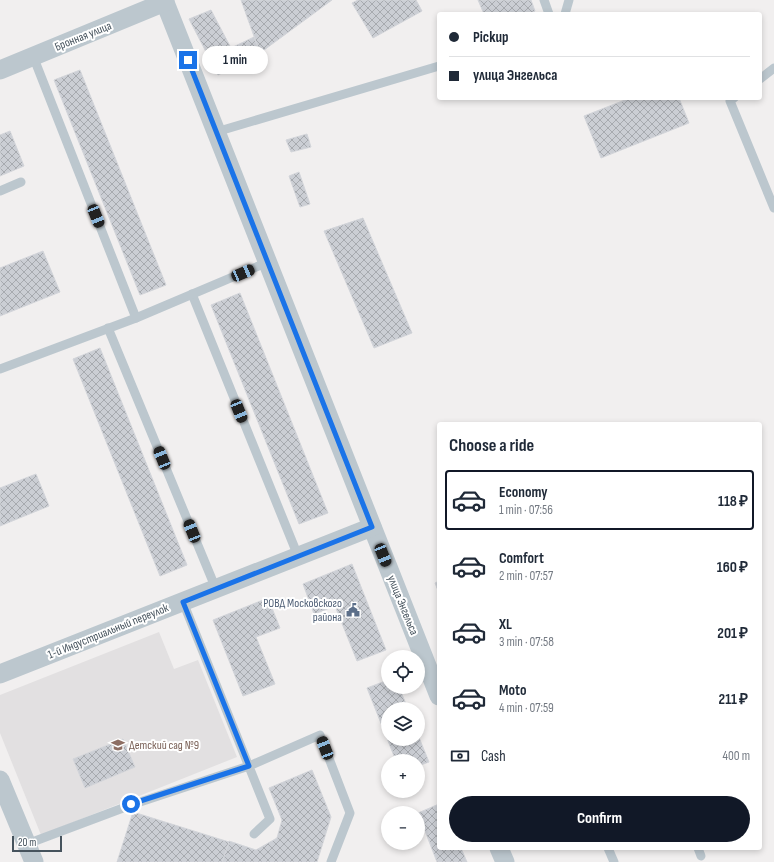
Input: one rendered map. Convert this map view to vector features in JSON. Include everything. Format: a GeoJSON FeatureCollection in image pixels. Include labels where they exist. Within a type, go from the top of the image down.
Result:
{"type":"FeatureCollection","features":[{"type":"Feature","properties":{"kind":"street","name":"Бронная улица"},"geometry":{"type":"LineString","coordinates":[[0,70],[165,1]]}},
{"type":"Feature","properties":{"kind":"street","name":"улица Энгельса"},"geometry":{"type":"LineString","coordinates":[[165,1],[378,536],[437,691]]}},
{"type":"Feature","properties":{"kind":"street","name":"1-й Индустриальный переулок"},"geometry":{"type":"LineString","coordinates":[[0,674],[298,556],[378,536]]}},
{"type":"Feature","properties":{"kind":"street"},"geometry":{"type":"LineString","coordinates":[[0,780],[34,862]]}},
{"type":"Feature","properties":{"kind":"street"},"geometry":{"type":"LineString","coordinates":[[500,850],[505,862]]}},
{"type":"Feature","properties":{"kind":"lane"},"geometry":{"type":"LineString","coordinates":[[544,0],[548,12]]}},
{"type":"Feature","properties":{"kind":"lane"},"geometry":{"type":"LineString","coordinates":[[566,12],[569,0]]}},
{"type":"Feature","properties":{"kind":"lane"},"geometry":{"type":"LineString","coordinates":[[32,56],[136,318]]}},
{"type":"Feature","properties":{"kind":"lane"},"geometry":{"type":"LineString","coordinates":[[216,132],[437,67]]}},
{"type":"Feature","properties":{"kind":"lane"},"geometry":{"type":"LineString","coordinates":[[762,77],[774,68]]}},
{"type":"Feature","properties":{"kind":"lane"},"geometry":{"type":"LineString","coordinates":[[731,100],[730,101],[774,208]]}},
{"type":"Feature","properties":{"kind":"lane"},"geometry":{"type":"LineString","coordinates":[[0,191],[21,182]]}},
{"type":"Feature","properties":{"kind":"lane"},"geometry":{"type":"LineString","coordinates":[[0,369],[136,318],[268,262]]}},
{"type":"Feature","properties":{"kind":"lane"},"geometry":{"type":"LineString","coordinates":[[192,294],[298,556]]}},
{"type":"Feature","properties":{"kind":"lane"},"geometry":{"type":"LineString","coordinates":[[108,328],[216,589]]}},
{"type":"Feature","properties":{"kind":"lane"},"geometry":{"type":"LineString","coordinates":[[183,602],[270,819],[254,834]]}},
{"type":"Feature","properties":{"kind":"lane"},"geometry":{"type":"LineString","coordinates":[[27,844],[131,804],[249,766],[320,735],[350,813],[331,862]]}},
{"type":"Feature","properties":{"kind":"lane"},"geometry":{"type":"LineString","coordinates":[[609,850],[614,862]]}},
{"type":"Feature","properties":{"kind":"shaded area","name":"Детский сад №9"},"geometry":{"type":"Polygon","coordinates":[[[159,632],[174,669],[198,660],[237,757],[41,835],[0,733],[0,695],[159,632]]]}},
{"type":"Feature","properties":{"kind":"building"},"geometry":{"type":"Polygon","coordinates":[[[241,0],[332,0],[260,53],[241,0]]]}},
{"type":"Feature","properties":{"kind":"building"},"geometry":{"type":"Polygon","coordinates":[[[358,0],[416,0],[422,11],[373,38],[352,3],[358,0]]]}},
{"type":"Feature","properties":{"kind":"building"},"geometry":{"type":"Polygon","coordinates":[[[478,0],[531,0],[535,11],[533,12],[483,12],[478,0]]]}},
{"type":"Feature","properties":{"kind":"building"},"geometry":{"type":"Polygon","coordinates":[[[211,10],[231,48],[254,37],[260,53],[218,75],[189,19],[211,10]]]}},
{"type":"Feature","properties":{"kind":"building"},"geometry":{"type":"Polygon","coordinates":[[[80,70],[166,285],[140,295],[54,80],[80,70]]]}},
{"type":"Feature","properties":{"kind":"building"},"geometry":{"type":"Polygon","coordinates":[[[625,100],[680,100],[689,123],[601,158],[584,116],[625,100]]]}},
{"type":"Feature","properties":{"kind":"building"},"geometry":{"type":"Polygon","coordinates":[[[10,131],[24,166],[0,176],[0,135],[10,131]]]}},
{"type":"Feature","properties":{"kind":"building"},"geometry":{"type":"Polygon","coordinates":[[[307,134],[311,147],[291,152],[286,140],[307,134]]]}},
{"type":"Feature","properties":{"kind":"building"},"geometry":{"type":"Polygon","coordinates":[[[299,172],[310,204],[300,207],[289,176],[299,172]]]}},
{"type":"Feature","properties":{"kind":"building"},"geometry":{"type":"Polygon","coordinates":[[[363,218],[412,333],[374,348],[324,231],[363,218]]]}},
{"type":"Feature","properties":{"kind":"building"},"geometry":{"type":"Polygon","coordinates":[[[43,251],[60,292],[0,316],[0,268],[43,251]]]}},
{"type":"Feature","properties":{"kind":"building"},"geometry":{"type":"Polygon","coordinates":[[[240,293],[328,513],[299,524],[211,305],[240,293]]]}},
{"type":"Feature","properties":{"kind":"building"},"geometry":{"type":"Polygon","coordinates":[[[100,348],[187,565],[160,576],[73,359],[100,348]]]}},
{"type":"Feature","properties":{"kind":"building"},"geometry":{"type":"Polygon","coordinates":[[[36,474],[49,506],[0,526],[0,488],[36,474]]]}},
{"type":"Feature","properties":{"kind":"building","name":"РОВД Московского района"},"geometry":{"type":"Polygon","coordinates":[[[352,564],[386,650],[381,650],[381,652],[357,661],[335,606],[314,614],[303,584],[352,564]]]}},
{"type":"Feature","properties":{"kind":"building"},"geometry":{"type":"Polygon","coordinates":[[[268,598],[280,628],[256,637],[275,684],[243,696],[213,620],[268,598]]]}},
{"type":"Feature","properties":{"kind":"building"},"geometry":{"type":"Polygon","coordinates":[[[381,683],[381,694],[402,694],[405,702],[381,702],[381,723],[367,688],[381,683]]]}},
{"type":"Feature","properties":{"kind":"building"},"geometry":{"type":"Polygon","coordinates":[[[123,739],[135,767],[85,788],[73,759],[123,739]]]}},
{"type":"Feature","properties":{"kind":"building"},"geometry":{"type":"Polygon","coordinates":[[[390,746],[422,746],[429,762],[425,763],[425,754],[393,754],[390,746]]]}},
{"type":"Feature","properties":{"kind":"building"},"geometry":{"type":"Polygon","coordinates":[[[312,770],[331,817],[317,862],[222,862],[229,841],[256,850],[277,838],[282,820],[269,788],[312,770]]]}},
{"type":"Feature","properties":{"kind":"building"},"geometry":{"type":"Polygon","coordinates":[[[437,805],[437,850],[462,850],[467,862],[437,862],[425,831],[425,810],[437,805]]]}},
{"type":"Feature","properties":{"kind":"building"},"geometry":{"type":"Polygon","coordinates":[[[133,812],[229,842],[222,862],[117,862],[133,812]]]}},
{"type":"Feature","properties":{"kind":"place","name":"РОВД Московского района"},"geometry":{"type":"Point","coordinates":[353,610]}},
{"type":"Feature","properties":{"kind":"place","name":"Детский сад №9"},"geometry":{"type":"Point","coordinates":[118,745]}},
{"type":"Feature","properties":{"kind":"route"},"geometry":{"type":"LineString","coordinates":[[131,804],[249,766],[183,602],[372,527],[188,60]]}}]}
